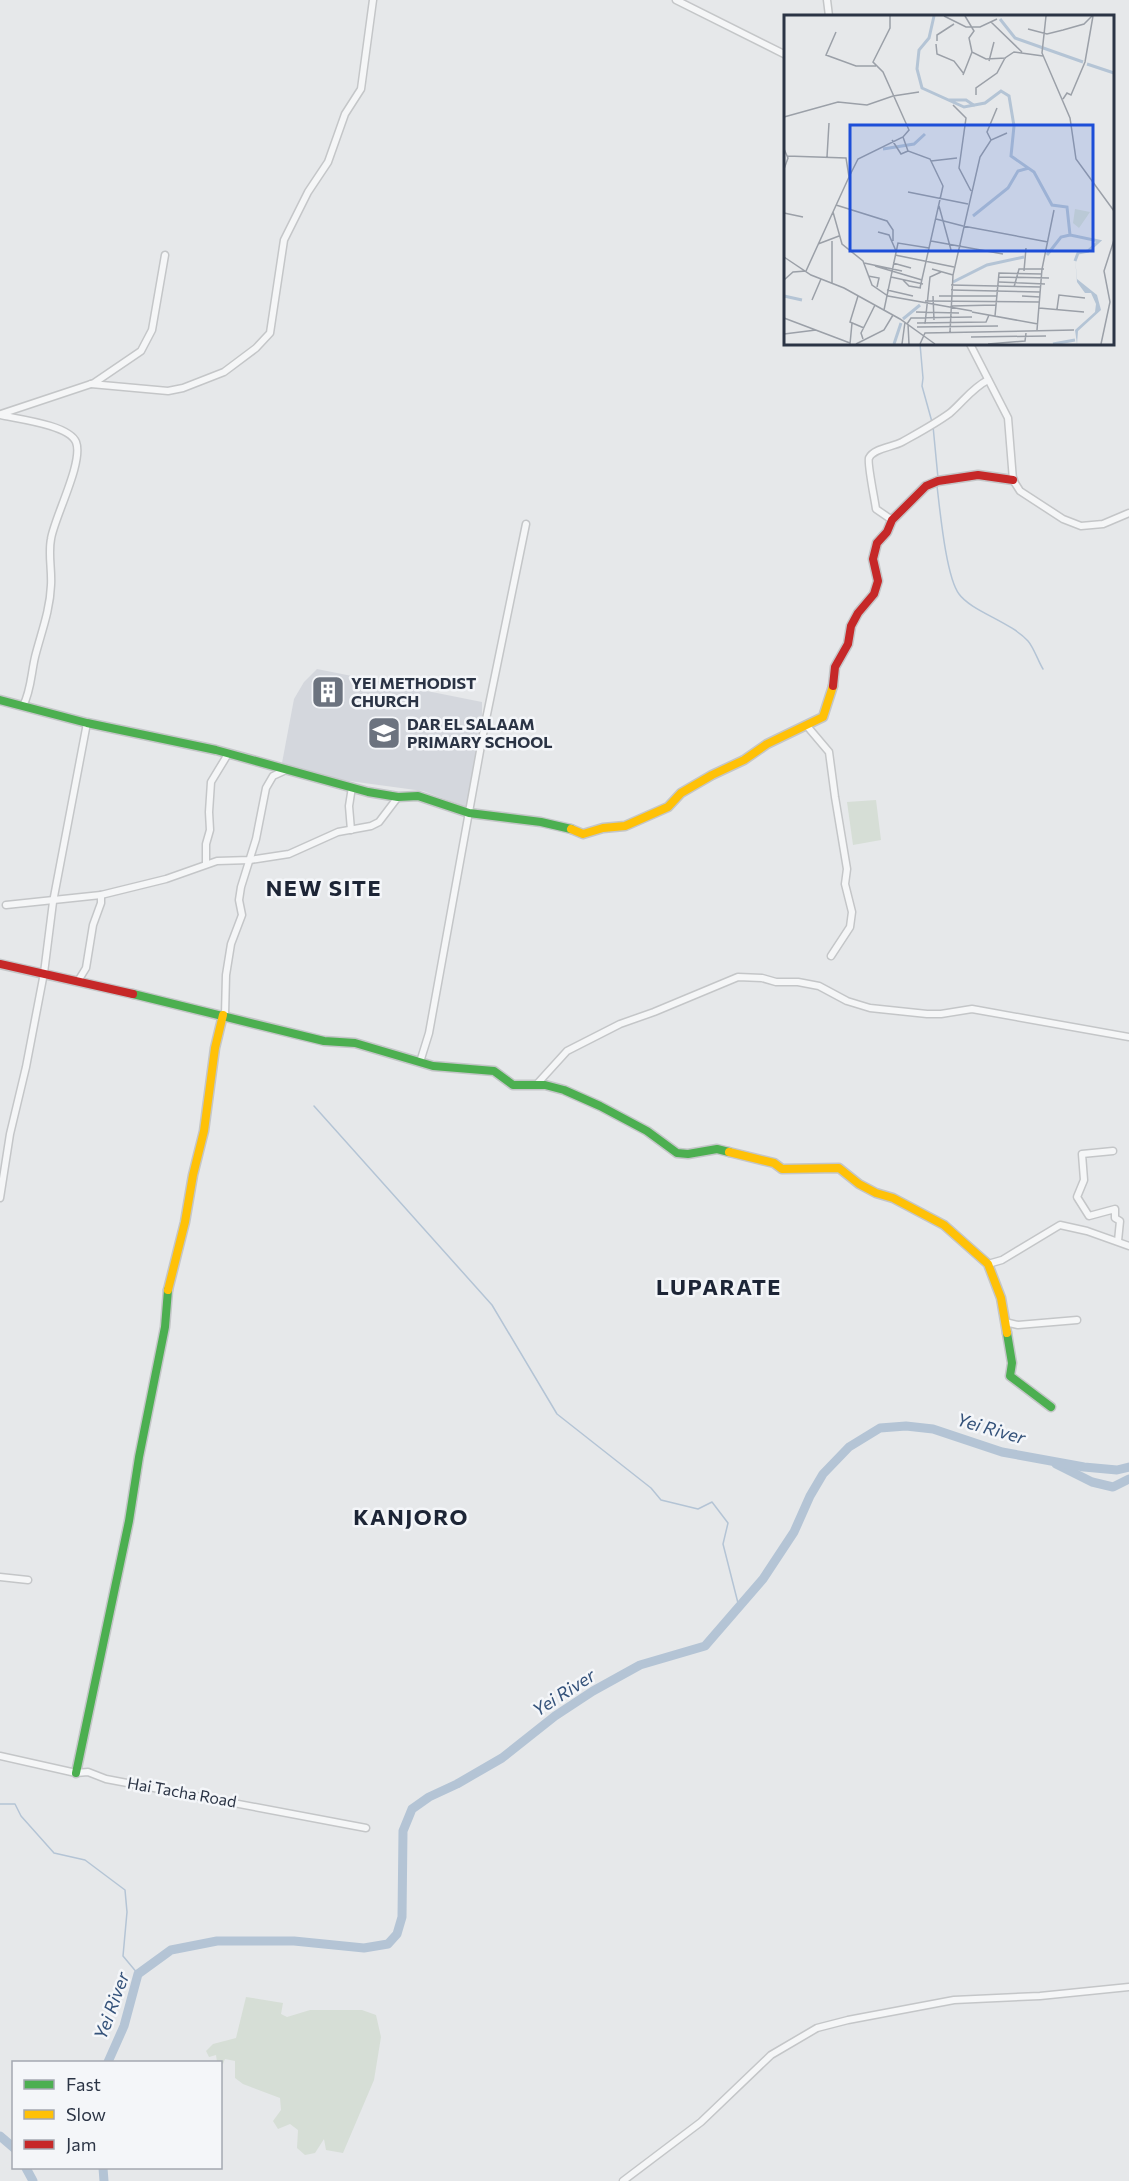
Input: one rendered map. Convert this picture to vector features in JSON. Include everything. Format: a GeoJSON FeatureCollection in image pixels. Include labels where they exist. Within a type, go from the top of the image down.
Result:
{"type":"FeatureCollection","features":[{"type":"Feature","properties":{"kind":"street"},"geometry":{"type":"LineString","coordinates":[[91,384],[168,392],[183,388],[225,372],[256,348],[270,333],[284,240],[308,192],[328,162],[345,114],[361,89],[373,0]]}},
{"type":"Feature","properties":{"kind":"street"},"geometry":{"type":"LineString","coordinates":[[676,0],[784,54]]}},
{"type":"Feature","properties":{"kind":"street"},"geometry":{"type":"LineString","coordinates":[[827,0],[829,15]]}},
{"type":"Feature","properties":{"kind":"street"},"geometry":{"type":"LineString","coordinates":[[0,414],[91,384],[141,351],[152,330],[165,255]]}},
{"type":"Feature","properties":{"kind":"street"},"geometry":{"type":"LineString","coordinates":[[970,345],[1008,418],[1013,480],[1020,491],[1069,522],[1081,526],[1104,524],[1129,513]]}},
{"type":"Feature","properties":{"kind":"street"},"geometry":{"type":"LineString","coordinates":[[892,520],[876,509],[868,466],[869,458],[874,453],[900,443],[936,422],[952,411],[977,385],[988,380]]}},
{"type":"Feature","properties":{"kind":"street"},"geometry":{"type":"LineString","coordinates":[[0,414],[65,430],[76,441],[77,450],[66,496],[51,538],[51,584],[46,621],[34,660],[29,693],[23,706]]}},
{"type":"Feature","properties":{"kind":"street"},"geometry":{"type":"LineString","coordinates":[[0,700],[87,723],[228,754],[352,788],[398,797],[418,796],[469,813],[532,820],[566,827],[583,834],[603,828],[625,826],[668,807],[681,793],[712,775],[744,760],[767,744],[823,717],[833,688],[835,667],[848,644],[851,626],[858,613],[874,594],[878,581],[873,559],[877,543],[887,532],[892,520],[926,486],[938,481],[978,475],[1013,480]]}},
{"type":"Feature","properties":{"kind":"street"},"geometry":{"type":"LineString","coordinates":[[420,1062],[429,1033],[484,729],[526,524]]}},
{"type":"Feature","properties":{"kind":"street"},"geometry":{"type":"LineString","coordinates":[[0,1198],[10,1134],[26,1067],[44,973],[53,902],[87,723]]}},
{"type":"Feature","properties":{"kind":"street"},"geometry":{"type":"LineString","coordinates":[[807,726],[829,752],[834,797],[847,869],[845,884],[852,912],[850,927],[831,956]]}},
{"type":"Feature","properties":{"kind":"street"},"geometry":{"type":"LineString","coordinates":[[206,864],[206,844],[210,830],[211,782],[228,754]]}},
{"type":"Feature","properties":{"kind":"street"},"geometry":{"type":"LineString","coordinates":[[76,1773],[129,1521],[139,1457],[165,1327],[168,1289],[204,1131],[215,1048],[224,1015],[227,965],[231,944],[242,915],[239,897],[266,788],[273,776],[286,770]]}},
{"type":"Feature","properties":{"kind":"street"},"geometry":{"type":"LineString","coordinates":[[351,830],[349,806],[352,788]]}},
{"type":"Feature","properties":{"kind":"street"},"geometry":{"type":"LineString","coordinates":[[6,905],[53,902],[101,895],[166,879],[206,864],[289,854],[338,832],[379,822],[398,797]]}},
{"type":"Feature","properties":{"kind":"street"},"geometry":{"type":"LineString","coordinates":[[78,981],[86,968],[101,895]]}},
{"type":"Feature","properties":{"kind":"street"},"geometry":{"type":"LineString","coordinates":[[0,964],[224,1015],[324,1041],[355,1044],[433,1066],[494,1071],[513,1085],[537,1084],[564,1090],[646,1131],[676,1153],[688,1154],[712,1149],[774,1162],[782,1169],[839,1168],[859,1184],[876,1193],[893,1198],[944,1225],[988,1264],[1001,1298],[1012,1363],[1010,1376],[1051,1407]]}},
{"type":"Feature","properties":{"kind":"street"},"geometry":{"type":"LineString","coordinates":[[537,1084],[567,1051],[620,1024],[738,977],[819,986],[870,1008],[927,1014],[972,1009],[1129,1037]]}},
{"type":"Feature","properties":{"kind":"street"},"geometry":{"type":"LineString","coordinates":[[1113,1150],[1082,1154],[1084,1180],[1077,1197],[1089,1216],[1115,1209],[1116,1218],[1120,1221],[1118,1241]]}},
{"type":"Feature","properties":{"kind":"street"},"geometry":{"type":"LineString","coordinates":[[988,1264],[1009,1256],[1060,1225],[1087,1230],[1129,1246]]}},
{"type":"Feature","properties":{"kind":"street"},"geometry":{"type":"LineString","coordinates":[[1005,1322],[1018,1326],[1077,1320]]}},
{"type":"Feature","properties":{"kind":"street"},"geometry":{"type":"LineString","coordinates":[[0,1577],[28,1580]]}},
{"type":"Feature","properties":{"kind":"street","name":"Hai Tacha Road"},"geometry":{"type":"LineString","coordinates":[[0,1756],[76,1773],[88,1772],[106,1779],[366,1828]]}},
{"type":"Feature","properties":{"kind":"street"},"geometry":{"type":"LineString","coordinates":[[623,2181],[701,2122],[771,2055],[817,2028],[954,2000],[1040,1996],[1129,1987]]}},
{"type":"Feature","properties":{"kind":"shaded area","name":"DAR EL SALAAM PRIMARY SCHOOL"},"geometry":{"type":"Polygon","coordinates":[[[317,669],[482,702],[482,724],[466,807],[423,791],[342,780],[282,763],[294,699],[304,682],[317,669]]]}},
{"type":"Feature","properties":{"kind":"shaded area"},"geometry":{"type":"Polygon","coordinates":[[[876,800],[881,840],[853,845],[847,802],[876,800]]]}},
{"type":"Feature","properties":{"kind":"shaded area"},"geometry":{"type":"Polygon","coordinates":[[[246,1997],[283,2003],[281,2014],[287,2017],[310,2010],[362,2010],[376,2015],[381,2037],[374,2080],[343,2153],[326,2150],[324,2139],[315,2153],[305,2155],[297,2148],[298,2130],[290,2124],[278,2129],[273,2121],[281,2110],[280,2098],[243,2084],[235,2078],[235,2061],[225,2059],[223,2064],[222,2061],[217,2061],[216,2055],[209,2057],[206,2051],[213,2044],[236,2038],[246,1997]]]}},
{"type":"Feature","properties":{"kind":"waterway"},"geometry":{"type":"LineString","coordinates":[[920,345],[922,386],[932,422]]}},
{"type":"Feature","properties":{"kind":"waterway"},"geometry":{"type":"LineString","coordinates":[[933,426],[938,478]]}},
{"type":"Feature","properties":{"kind":"waterway"},"geometry":{"type":"LineString","coordinates":[[937,486],[947,559],[954,585],[959,594],[972,606],[1021,634],[1030,644],[1043,669]]}},
{"type":"Feature","properties":{"kind":"waterway"},"geometry":{"type":"LineString","coordinates":[[314,1106],[492,1305],[557,1414],[651,1488],[661,1500],[698,1509],[712,1502],[728,1523],[723,1544],[739,1607]]}},
{"type":"Feature","properties":{"kind":"waterway","name":"Yei River"},"geometry":{"type":"LineString","coordinates":[[108,2061],[124,2026],[138,1974],[171,1950],[217,1941],[294,1941],[364,1948],[388,1944],[397,1934],[402,1917],[403,1831],[412,1809],[429,1797],[502,1758],[555,1716],[593,1691],[640,1665],[705,1646],[763,1579],[794,1532],[823,1474],[849,1447],[880,1428],[906,1426],[933,1429],[1002,1452],[1084,1467],[1117,1470],[1129,1467]]}},
{"type":"Feature","properties":{"kind":"waterway"},"geometry":{"type":"LineString","coordinates":[[1056,1464],[1092,1482],[1113,1487],[1129,1479]]}},
{"type":"Feature","properties":{"kind":"waterway"},"geometry":{"type":"LineString","coordinates":[[0,1804],[15,1804],[21,1816],[54,1853],[85,1860],[125,1890],[127,1912],[123,1956],[138,1974]]}},
{"type":"Feature","properties":{"kind":"waterway","name":"Yei River"},"geometry":{"type":"LineString","coordinates":[[0,2136],[12,2146]]}},
{"type":"Feature","properties":{"kind":"waterway","name":"Yei River"},"geometry":{"type":"LineString","coordinates":[[27,2169],[33,2181]]}},
{"type":"Feature","properties":{"kind":"waterway","name":"Yei River"},"geometry":{"type":"LineString","coordinates":[[103,2169],[104,2181]]}},
{"type":"Feature","properties":{"kind":"traffic: fast"},"geometry":{"type":"LineString","coordinates":[[0,700],[87,723],[216,750],[368,792],[398,797],[418,796],[469,813],[541,822],[571,829]]}},
{"type":"Feature","properties":{"kind":"traffic: fast"},"geometry":{"type":"LineString","coordinates":[[133,994],[324,1041],[355,1043],[433,1066],[494,1071],[513,1085],[545,1085],[564,1090],[600,1106],[647,1131],[677,1153],[688,1154],[717,1149],[729,1152]]}},
{"type":"Feature","properties":{"kind":"traffic: fast"},"geometry":{"type":"LineString","coordinates":[[76,1773],[129,1521],[139,1457],[165,1327],[168,1290]]}},
{"type":"Feature","properties":{"kind":"traffic: fast"},"geometry":{"type":"LineString","coordinates":[[1007,1333],[1012,1363],[1010,1376],[1051,1407]]}},
{"type":"Feature","properties":{"kind":"traffic: slow"},"geometry":{"type":"LineString","coordinates":[[571,829],[583,834],[603,828],[625,826],[668,807],[681,793],[744,760],[767,744],[823,717],[833,686]]}},
{"type":"Feature","properties":{"kind":"traffic: slow"},"geometry":{"type":"LineString","coordinates":[[168,1290],[204,1131],[215,1048],[223,1015]]}},
{"type":"Feature","properties":{"kind":"traffic: slow"},"geometry":{"type":"LineString","coordinates":[[729,1152],[774,1163],[782,1169],[839,1168],[859,1184],[876,1193],[893,1198],[944,1225],[988,1264],[1001,1298],[1007,1333]]}},
{"type":"Feature","properties":{"kind":"traffic: jam"},"geometry":{"type":"LineString","coordinates":[[833,686],[835,667],[848,644],[851,626],[858,613],[874,594],[878,581],[873,559],[877,543],[887,532],[892,520],[926,486],[938,481],[978,475],[1013,480]]}},
{"type":"Feature","properties":{"kind":"traffic: jam"},"geometry":{"type":"LineString","coordinates":[[0,964],[133,994]]}},
{"type":"Feature","properties":{"kind":"place","name":"YEI METHODIST CHURCH"},"geometry":{"type":"Point","coordinates":[328,692]}},
{"type":"Feature","properties":{"kind":"place","name":"DAR EL SALAAM PRIMARY SCHOOL"},"geometry":{"type":"Point","coordinates":[384,733]}},
{"type":"Feature","properties":{"kind":"district","name":"NEW SITE"},"geometry":{"type":"Point","coordinates":[324,888]}},
{"type":"Feature","properties":{"kind":"district","name":"LUPARATE"},"geometry":{"type":"Point","coordinates":[719,1287]}},
{"type":"Feature","properties":{"kind":"district","name":"KANJORO"},"geometry":{"type":"Point","coordinates":[411,1517]}}]}
